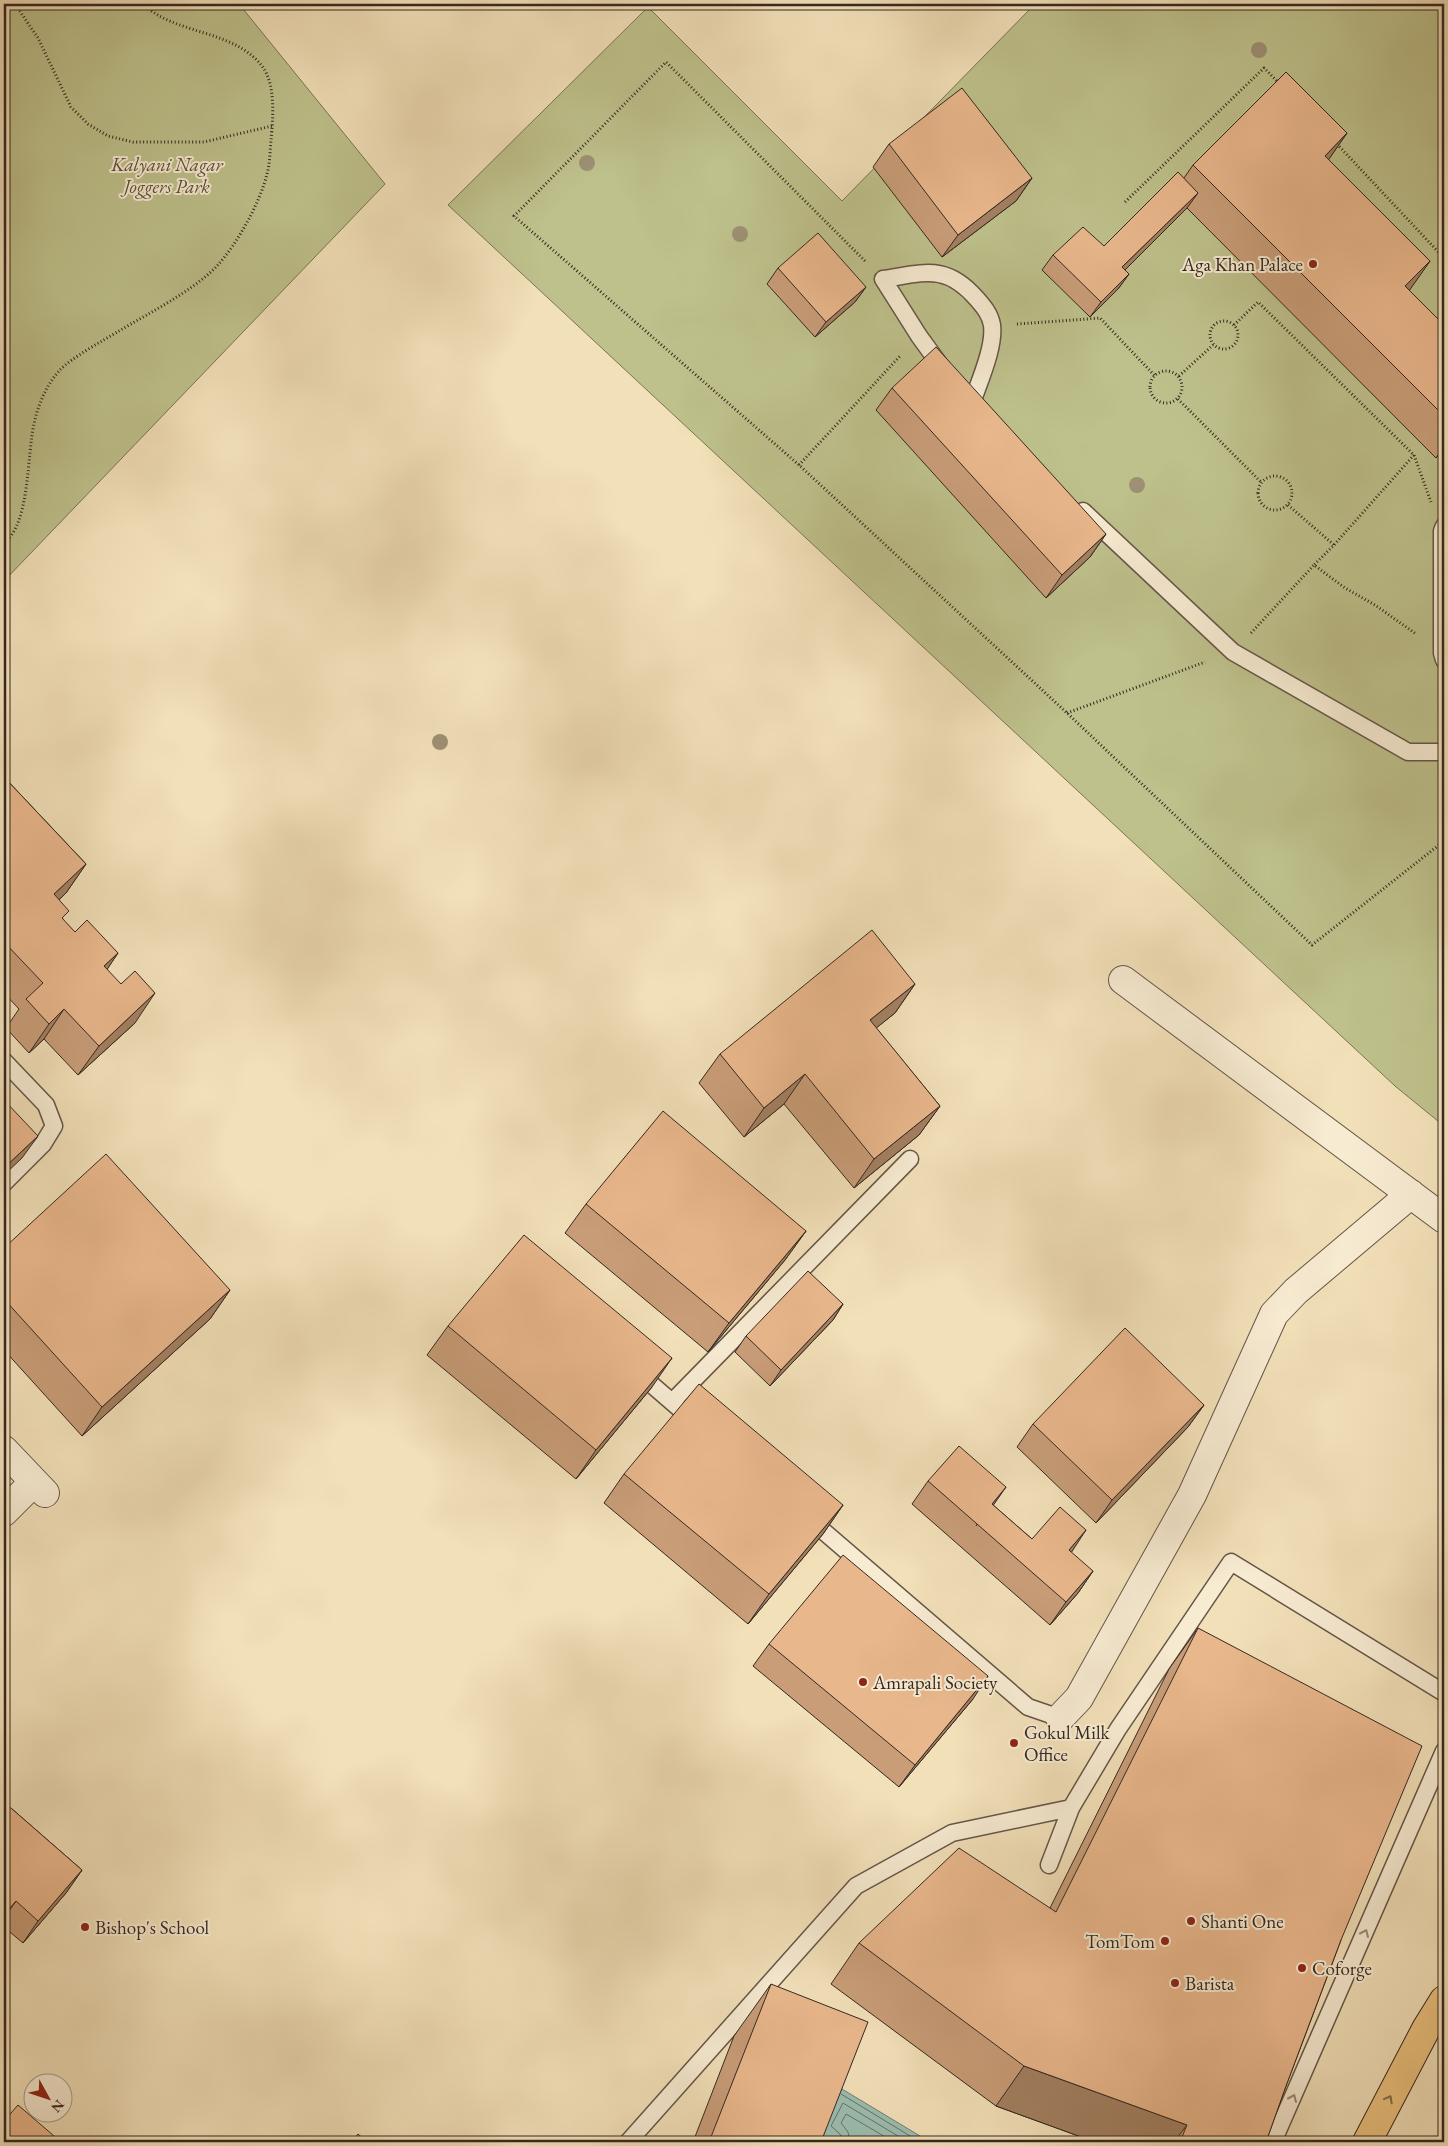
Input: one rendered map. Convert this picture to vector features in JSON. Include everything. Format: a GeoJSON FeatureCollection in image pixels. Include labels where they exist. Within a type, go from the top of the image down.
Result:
{"type":"FeatureCollection","features":[{"type":"Feature","properties":{"kind":"highway"},"geometry":{"type":"LineString","coordinates":[[1367,2142],[1426,2029],[1444,2000]]}},
{"type":"Feature","properties":{"kind":"street"},"geometry":{"type":"LineString","coordinates":[[1123,980],[1444,1219]]}},
{"type":"Feature","properties":{"kind":"street"},"geometry":{"type":"LineString","coordinates":[[1060,1718],[1079,1698],[1192,1495],[1274,1314],[1296,1291],[1411,1194]]}},
{"type":"Feature","properties":{"kind":"street"},"geometry":{"type":"LineString","coordinates":[[4,1450],[39,1487],[4,1512]]}},
{"type":"Feature","properties":{"kind":"lane"},"geometry":{"type":"LineString","coordinates":[[971,406],[989,351],[992,326],[987,310],[969,289],[948,275],[924,273],[883,279],[919,336],[956,387],[971,406],[985,420]]}},
{"type":"Feature","properties":{"kind":"lane"},"geometry":{"type":"LineString","coordinates":[[1073,502],[1233,652],[1408,752],[1444,752]]}},
{"type":"Feature","properties":{"kind":"lane"},"geometry":{"type":"LineString","coordinates":[[1443,529],[1443,657]]}},
{"type":"Feature","properties":{"kind":"lane"},"geometry":{"type":"LineString","coordinates":[[4,1061],[46,1105],[54,1126],[43,1144],[4,1183]]}},
{"type":"Feature","properties":{"kind":"lane"},"geometry":{"type":"LineString","coordinates":[[672,1402],[910,1159]]}},
{"type":"Feature","properties":{"kind":"lane"},"geometry":{"type":"LineString","coordinates":[[620,1358],[710,1434]]}},
{"type":"Feature","properties":{"kind":"lane"},"geometry":{"type":"LineString","coordinates":[[793,1506],[1028,1707],[1060,1718]]}},
{"type":"Feature","properties":{"kind":"lane"},"geometry":{"type":"LineString","coordinates":[[1049,1865],[1072,1808],[1118,1729],[1230,1562],[1444,1693]]}},
{"type":"Feature","properties":{"kind":"lane"},"geometry":{"type":"LineString","coordinates":[[1273,2142],[1444,1751]]}},
{"type":"Feature","properties":{"kind":"lane"},"geometry":{"type":"LineString","coordinates":[[628,2142],[856,1886],[952,1833],[1072,1808]]}},
{"type":"Feature","properties":{"kind":"path"},"geometry":{"type":"LineString","coordinates":[[12,4],[17,7],[38,38],[70,107],[88,124],[108,136],[133,142],[204,142],[272,126]]}},
{"type":"Feature","properties":{"kind":"path"},"geometry":{"type":"LineString","coordinates":[[4,542],[10,539],[23,510],[33,426],[43,394],[60,370],[187,289],[216,267],[238,236],[254,207],[267,174],[272,126],[272,91],[263,67],[247,52],[166,18],[142,4]]}},
{"type":"Feature","properties":{"kind":"path"},"geometry":{"type":"LineString","coordinates":[[883,279],[666,62],[514,216],[799,465],[1067,712],[1312,945],[1444,841]]}},
{"type":"Feature","properties":{"kind":"path"},"geometry":{"type":"LineString","coordinates":[[1125,202],[1264,68],[1284,89]]}},
{"type":"Feature","properties":{"kind":"path"},"geometry":{"type":"LineString","coordinates":[[1331,138],[1444,258]]}},
{"type":"Feature","properties":{"kind":"path"},"geometry":{"type":"LineString","coordinates":[[1234,325],[1258,302],[1414,455],[1443,529]]}},
{"type":"Feature","properties":{"kind":"path"},"geometry":{"type":"LineString","coordinates":[[992,326],[1100,318],[1155,376]]}},
{"type":"Feature","properties":{"kind":"path"},"geometry":{"type":"LineString","coordinates":[[1221,322],[1234,325],[1238,333],[1234,345],[1230,348],[1221,349],[1213,344],[1210,336],[1213,327],[1221,322]]}},
{"type":"Feature","properties":{"kind":"path"},"geometry":{"type":"LineString","coordinates":[[799,465],[919,336]]}},
{"type":"Feature","properties":{"kind":"path"},"geometry":{"type":"LineString","coordinates":[[1178,376],[1213,344]]}},
{"type":"Feature","properties":{"kind":"path"},"geometry":{"type":"LineString","coordinates":[[1163,371],[1174,372],[1182,386],[1182,392],[1178,398],[1166,403],[1156,400],[1150,387],[1155,376],[1163,371]]}},
{"type":"Feature","properties":{"kind":"path"},"geometry":{"type":"LineString","coordinates":[[1178,398],[1261,482]]}},
{"type":"Feature","properties":{"kind":"path"},"geometry":{"type":"LineString","coordinates":[[1067,712],[1233,652],[1334,545],[1414,455]]}},
{"type":"Feature","properties":{"kind":"path"},"geometry":{"type":"LineString","coordinates":[[1277,476],[1288,481],[1292,491],[1288,504],[1280,510],[1264,507],[1258,498],[1258,487],[1261,482],[1266,478],[1277,476]]}},
{"type":"Feature","properties":{"kind":"path"},"geometry":{"type":"LineString","coordinates":[[1288,504],[1334,545]]}},
{"type":"Feature","properties":{"kind":"path"},"geometry":{"type":"LineString","coordinates":[[1314,565],[1344,588],[1399,621],[1443,657]]}},
{"type":"Feature","properties":{"kind":"green space","name":"Kalyani Nagar Joggers Park"},"geometry":{"type":"Polygon","coordinates":[[[4,4],[239,4],[385,184],[4,581],[4,4]]]}},
{"type":"Feature","properties":{"kind":"green space"},"geometry":{"type":"Polygon","coordinates":[[[1035,4],[1444,4],[1444,1126],[1395,1086],[448,205],[648,7],[842,201],[1035,4]]]}},
{"type":"Feature","properties":{"kind":"water"},"geometry":{"type":"Polygon","coordinates":[[[837,2086],[930,2142],[836,2142],[816,2134],[837,2086]]]}},
{"type":"Feature","properties":{"kind":"building","name":"Aga Khan Palace"},"geometry":{"type":"Polygon","coordinates":[[[1286,72],[1347,133],[1325,156],[1430,261],[1405,286],[1444,325],[1444,416],[1193,165],[1286,72]]]}},
{"type":"Feature","properties":{"kind":"building"},"geometry":{"type":"Polygon","coordinates":[[[962,88],[1032,178],[958,235],[889,144],[962,88]]]}},
{"type":"Feature","properties":{"kind":"building"},"geometry":{"type":"Polygon","coordinates":[[[1178,172],[1198,193],[1122,267],[1129,274],[1101,302],[1053,255],[1083,227],[1104,246],[1178,172]]]}},
{"type":"Feature","properties":{"kind":"building"},"geometry":{"type":"Polygon","coordinates":[[[818,233],[866,287],[826,322],[778,268],[818,233]]]}},
{"type":"Feature","properties":{"kind":"building"},"geometry":{"type":"Polygon","coordinates":[[[936,347],[1106,534],[1062,575],[892,388],[936,347]]]}},
{"type":"Feature","properties":{"kind":"building"},"geometry":{"type":"Polygon","coordinates":[[[4,777],[86,864],[54,894],[69,911],[62,918],[75,932],[87,920],[118,953],[104,966],[121,984],[135,971],[155,993],[99,1046],[64,1009],[49,1024],[26,999],[43,983],[4,942],[4,777]]]}},
{"type":"Feature","properties":{"kind":"building"},"geometry":{"type":"Polygon","coordinates":[[[872,930],[915,984],[870,1020],[940,1106],[874,1159],[805,1074],[764,1108],[720,1054],[872,930]]]}},
{"type":"Feature","properties":{"kind":"building"},"geometry":{"type":"Polygon","coordinates":[[[4,1100],[38,1136],[4,1168],[4,1100]]]}},
{"type":"Feature","properties":{"kind":"building"},"geometry":{"type":"Polygon","coordinates":[[[663,1111],[806,1231],[729,1323],[586,1204],[663,1111]]]}},
{"type":"Feature","properties":{"kind":"building"},"geometry":{"type":"Polygon","coordinates":[[[106,1154],[230,1290],[102,1407],[4,1299],[4,1248],[106,1154]]]}},
{"type":"Feature","properties":{"kind":"building"},"geometry":{"type":"Polygon","coordinates":[[[524,1235],[672,1358],[596,1450],[448,1326],[524,1235]]]}},
{"type":"Feature","properties":{"kind":"building"},"geometry":{"type":"Polygon","coordinates":[[[808,1271],[843,1304],[781,1370],[746,1336],[808,1271]]]}},
{"type":"Feature","properties":{"kind":"building"},"geometry":{"type":"Polygon","coordinates":[[[1125,1328],[1204,1405],[1112,1500],[1033,1424],[1125,1328]]]}},
{"type":"Feature","properties":{"kind":"building"},"geometry":{"type":"Polygon","coordinates":[[[699,1384],[843,1505],[769,1594],[624,1474],[699,1384]]]}},
{"type":"Feature","properties":{"kind":"building"},"geometry":{"type":"Polygon","coordinates":[[[959,1446],[1006,1487],[992,1504],[1032,1539],[1060,1507],[1086,1530],[1069,1550],[1093,1571],[1066,1602],[928,1481],[959,1446]]]}},
{"type":"Feature","properties":{"kind":"building","name":"Amrapali Society"},"geometry":{"type":"Polygon","coordinates":[[[843,1555],[988,1676],[915,1765],[769,1644],[843,1555]]]}},
{"type":"Feature","properties":{"kind":"building","name":"Shanti One"},"geometry":{"type":"Polygon","coordinates":[[[1198,1628],[1422,1746],[1341,1940],[1266,2142],[1180,2142],[1187,2125],[1024,2066],[859,1943],[959,1848],[1056,1912],[1198,1628]]]}},
{"type":"Feature","properties":{"kind":"building"},"geometry":{"type":"Polygon","coordinates":[[[4,1802],[82,1870],[38,1921],[16,1901],[4,1915],[4,1802]]]}},
{"type":"Feature","properties":{"kind":"building"},"geometry":{"type":"Polygon","coordinates":[[[771,1984],[868,2022],[821,2142],[709,2142],[771,1984]]]}},
{"type":"Feature","properties":{"kind":"building"},"geometry":{"type":"Polygon","coordinates":[[[18,2105],[22,2108],[22,2124],[40,2124],[61,2142],[4,2142],[4,2121],[18,2105]]]}},
{"type":"Feature","properties":{"kind":"building"},"geometry":{"type":"Polygon","coordinates":[[[358,2134],[367,2142],[351,2142],[358,2134]]]}},
{"type":"Feature","properties":{"kind":"place","name":"Aga Khan Palace"},"geometry":{"type":"Point","coordinates":[1313,264]}},
{"type":"Feature","properties":{"kind":"place","name":"Amrapali Society"},"geometry":{"type":"Point","coordinates":[863,1682]}},
{"type":"Feature","properties":{"kind":"place","name":"Gokul Milk Office"},"geometry":{"type":"Point","coordinates":[1014,1743]}},
{"type":"Feature","properties":{"kind":"place","name":"Shanti One"},"geometry":{"type":"Point","coordinates":[1191,1921]}},
{"type":"Feature","properties":{"kind":"place","name":"Bishop's School"},"geometry":{"type":"Point","coordinates":[85,1927]}},
{"type":"Feature","properties":{"kind":"place","name":"TomTom"},"geometry":{"type":"Point","coordinates":[1165,1941]}},
{"type":"Feature","properties":{"kind":"place","name":"Coforge"},"geometry":{"type":"Point","coordinates":[1302,1968]}},
{"type":"Feature","properties":{"kind":"place","name":"Barista"},"geometry":{"type":"Point","coordinates":[1175,1983]}}]}
